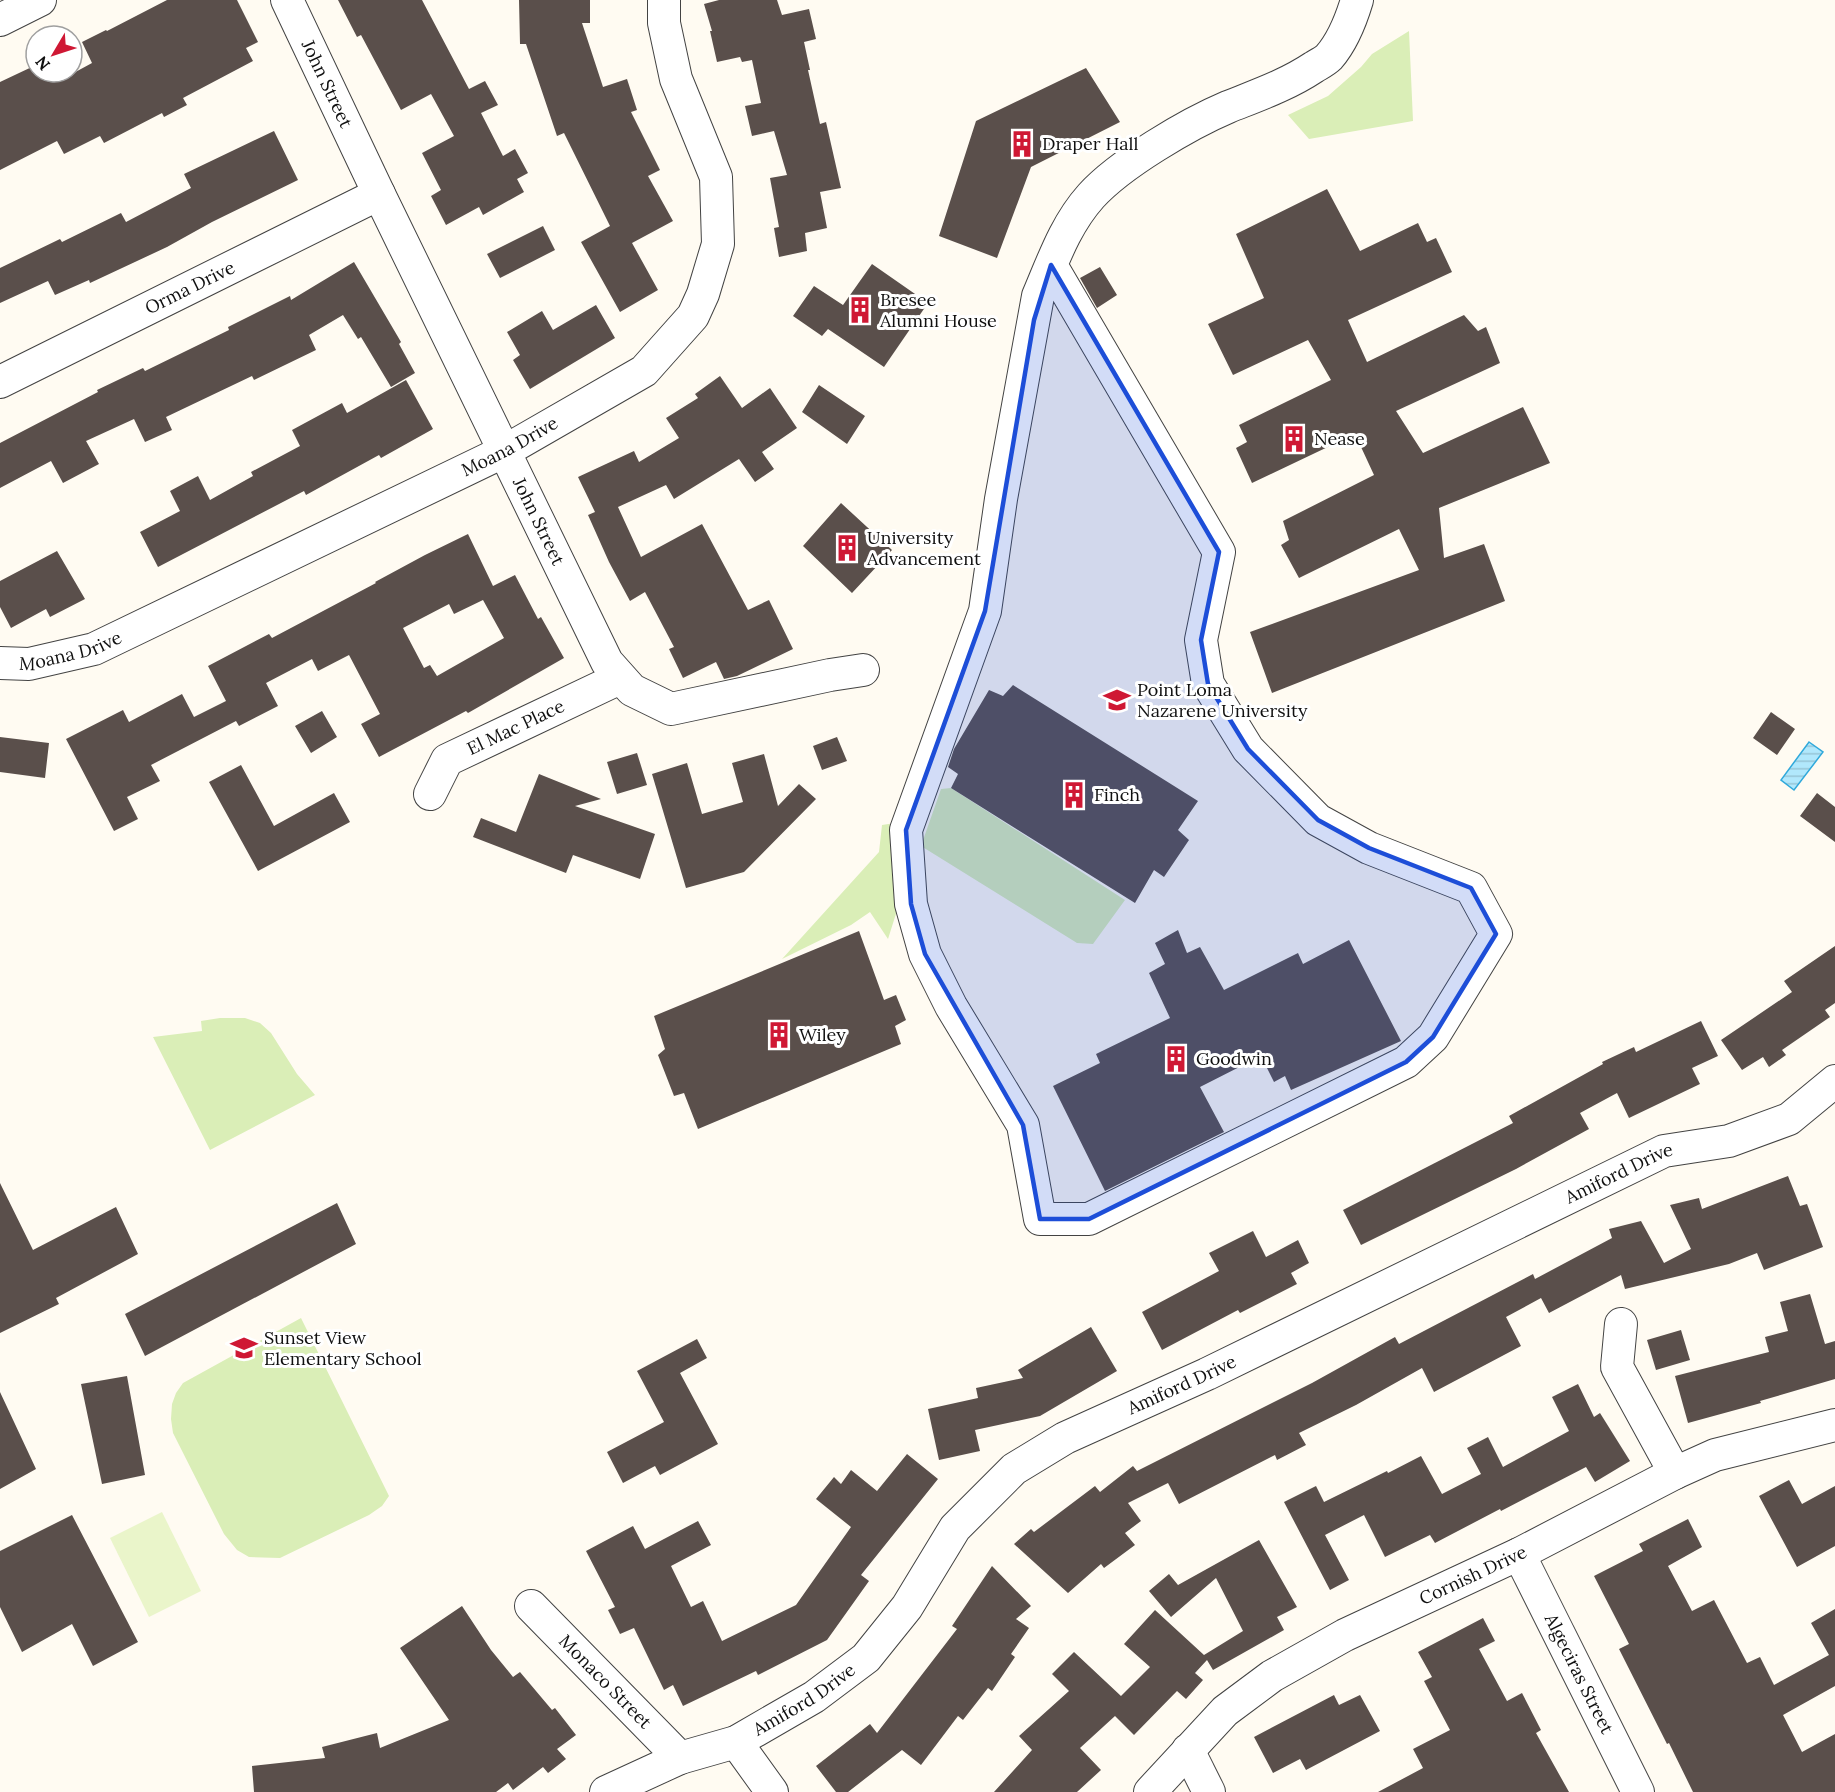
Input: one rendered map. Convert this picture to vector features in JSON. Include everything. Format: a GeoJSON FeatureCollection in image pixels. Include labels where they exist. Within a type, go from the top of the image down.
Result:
{"type":"FeatureCollection","features":[{"type":"Feature","properties":{"kind":"street"},"geometry":{"type":"LineString","coordinates":[[0,20],[40,0]]}},
{"type":"Feature","properties":{"kind":"street","name":"John Street"},"geometry":{"type":"LineString","coordinates":[[287,0],[607,662],[620,678],[632,690],[671,709],[863,670]]}},
{"type":"Feature","properties":{"kind":"street","name":"Moana Drive"},"geometry":{"type":"LineString","coordinates":[[0,663],[29,664],[94,648],[505,451],[644,370],[693,316],[703,294],[718,244],[716,177],[676,79],[664,23],[664,0]]}},
{"type":"Feature","properties":{"kind":"street"},"geometry":{"type":"LineString","coordinates":[[1051,265],[1219,552],[1201,640],[1208,684],[1248,749],[1318,820],[1369,848],[1471,888],[1496,934],[1433,1037],[1406,1062],[1089,1219],[1040,1219],[1023,1125],[951,1006],[925,954],[911,903],[906,830],[986,611],[1001,499],[1038,296],[1051,265],[1067,228],[1091,196],[1121,169],[1183,130],[1225,108],[1294,81],[1328,57],[1350,23],[1357,0]]}},
{"type":"Feature","properties":{"kind":"street","name":"Orma Drive"},"geometry":{"type":"LineString","coordinates":[[0,382],[379,194]]}},
{"type":"Feature","properties":{"kind":"street","name":"El Mac Place"},"geometry":{"type":"LineString","coordinates":[[430,794],[447,760],[620,678]]}},
{"type":"Feature","properties":{"kind":"street","name":"Amiford Drive"},"geometry":{"type":"LineString","coordinates":[[606,1792],[680,1758],[736,1742],[814,1697],[866,1658],[907,1607],[955,1528],[1014,1469],[1065,1438],[1218,1369],[1664,1151],[1729,1141],[1788,1119],[1835,1081]]}},
{"type":"Feature","properties":{"kind":"street"},"geometry":{"type":"LineString","coordinates":[[1621,1324],[1617,1367],[1675,1473]]}},
{"type":"Feature","properties":{"kind":"street","name":"Cornish Drive"},"geometry":{"type":"LineString","coordinates":[[1150,1792],[1225,1711],[1272,1677],[1345,1635],[1520,1554],[1714,1455],[1835,1425]]}},
{"type":"Feature","properties":{"kind":"street","name":"Algeciras Street"},"geometry":{"type":"LineString","coordinates":[[1520,1554],[1638,1792]]}},
{"type":"Feature","properties":{"kind":"street","name":"Monaco Street"},"geometry":{"type":"LineString","coordinates":[[531,1606],[680,1758]]}},
{"type":"Feature","properties":{"kind":"street"},"geometry":{"type":"LineString","coordinates":[[736,1742],[772,1792]]}},
{"type":"Feature","properties":{"kind":"street"},"geometry":{"type":"LineString","coordinates":[[1188,1750],[1209,1792]]}},
{"type":"Feature","properties":{"kind":"highlighted area"},"geometry":{"type":"Polygon","coordinates":[[[1051,265],[1219,552],[1201,640],[1208,684],[1248,749],[1318,820],[1369,848],[1471,888],[1496,934],[1433,1037],[1406,1062],[1089,1219],[1040,1219],[1023,1125],[925,954],[911,904],[906,830],[985,611],[1034,320],[1051,265]]]}},
{"type":"Feature","properties":{"kind":"green space"},"geometry":{"type":"Polygon","coordinates":[[[1409,31],[1413,121],[1309,139],[1288,115],[1328,96],[1361,67],[1372,54],[1409,31]]]}},
{"type":"Feature","properties":{"kind":"green space"},"geometry":{"type":"Polygon","coordinates":[[[951,788],[1125,900],[1093,944],[1077,943],[921,846],[941,789],[951,788]]]}},
{"type":"Feature","properties":{"kind":"green space"},"geometry":{"type":"Polygon","coordinates":[[[895,823],[900,901],[888,939],[870,912],[851,925],[782,959],[879,852],[882,825],[895,823]]]}},
{"type":"Feature","properties":{"kind":"green space"},"geometry":{"type":"Polygon","coordinates":[[[245,1018],[260,1023],[271,1033],[297,1074],[315,1095],[210,1150],[153,1037],[202,1031],[201,1021],[245,1018]]]}},
{"type":"Feature","properties":{"kind":"green space"},"geometry":{"type":"Polygon","coordinates":[[[301,1318],[389,1496],[382,1506],[369,1515],[280,1558],[249,1557],[237,1550],[224,1534],[173,1433],[172,1404],[183,1383],[301,1318]]]}},
{"type":"Feature","properties":{"kind":"green space"},"geometry":{"type":"Polygon","coordinates":[[[162,1512],[201,1591],[149,1617],[110,1538],[162,1512]]]}},
{"type":"Feature","properties":{"kind":"water"},"geometry":{"type":"Polygon","coordinates":[[[1809,742],[1823,752],[1794,790],[1781,780],[1809,742]]]}},
{"type":"Feature","properties":{"kind":"building"},"geometry":{"type":"Polygon","coordinates":[[[167,0],[237,0],[258,42],[246,48],[253,61],[183,98],[187,105],[164,117],[162,113],[104,143],[100,136],[64,154],[57,141],[0,170],[0,82],[24,71],[24,84],[84,84],[84,67],[92,63],[84,41],[167,0]]]}},
{"type":"Feature","properties":{"kind":"building"},"geometry":{"type":"Polygon","coordinates":[[[338,0],[422,0],[469,89],[485,81],[498,105],[481,113],[503,156],[515,149],[528,173],[517,179],[524,192],[483,215],[479,207],[446,225],[431,196],[441,190],[422,153],[454,136],[431,94],[401,110],[361,35],[357,37],[338,0]]]}},
{"type":"Feature","properties":{"kind":"building"},"geometry":{"type":"Polygon","coordinates":[[[519,0],[590,0],[590,23],[582,23],[603,87],[627,79],[637,110],[631,112],[660,170],[648,176],[673,221],[632,243],[658,290],[620,312],[581,242],[610,226],[564,133],[557,136],[526,44],[520,44],[519,0]]]}},
{"type":"Feature","properties":{"kind":"building"},"geometry":{"type":"Polygon","coordinates":[[[719,0],[777,0],[782,15],[809,9],[816,39],[804,42],[810,70],[808,70],[820,124],[826,122],[841,188],[820,192],[827,228],[805,233],[807,251],[779,257],[774,228],[779,227],[770,178],[787,175],[774,131],[752,136],[745,106],[761,103],[752,60],[742,62],[740,57],[717,62],[710,31],[712,31],[704,4],[719,0]]]}},
{"type":"Feature","properties":{"kind":"building","name":"Draper Hall"},"geometry":{"type":"Polygon","coordinates":[[[1086,68],[1120,122],[1031,167],[997,258],[939,236],[976,121],[1086,68]]]}},
{"type":"Feature","properties":{"kind":"building"},"geometry":{"type":"Polygon","coordinates":[[[274,131],[298,180],[167,247],[90,283],[89,280],[55,295],[48,281],[0,303],[0,268],[60,239],[62,242],[121,213],[126,222],[191,188],[184,174],[274,131]]]}},
{"type":"Feature","properties":{"kind":"building","name":"Nease"},"geometry":{"type":"Polygon","coordinates":[[[1327,189],[1360,251],[1418,223],[1427,242],[1436,238],[1452,272],[1348,320],[1367,362],[1464,315],[1478,331],[1486,327],[1500,363],[1396,411],[1423,453],[1523,407],[1550,463],[1439,508],[1444,558],[1484,544],[1505,601],[1272,693],[1250,632],[1419,570],[1399,529],[1299,578],[1281,545],[1289,540],[1283,521],[1374,475],[1355,434],[1252,483],[1236,448],[1247,442],[1239,425],[1331,380],[1308,340],[1233,375],[1208,324],[1264,298],[1236,234],[1327,189]]]}},
{"type":"Feature","properties":{"kind":"building"},"geometry":{"type":"Polygon","coordinates":[[[543,226],[555,250],[500,278],[487,254],[543,226]]]}},
{"type":"Feature","properties":{"kind":"building"},"geometry":{"type":"Polygon","coordinates":[[[354,262],[401,342],[399,344],[415,373],[391,387],[361,337],[358,339],[343,315],[309,335],[316,350],[254,380],[252,376],[166,417],[172,430],[145,442],[134,419],[86,441],[99,464],[63,483],[51,461],[0,488],[0,443],[98,392],[97,390],[143,368],[145,371],[229,330],[228,327],[290,296],[291,300],[354,262]]]}},
{"type":"Feature","properties":{"kind":"building","name":"Bresee Alumni House"},"geometry":{"type":"Polygon","coordinates":[[[872,264],[928,303],[884,367],[828,329],[822,336],[793,316],[814,286],[843,305],[872,264]]]}},
{"type":"Feature","properties":{"kind":"building"},"geometry":{"type":"Polygon","coordinates":[[[1100,267],[1117,295],[1097,308],[1080,278],[1100,267]]]}},
{"type":"Feature","properties":{"kind":"building"},"geometry":{"type":"Polygon","coordinates":[[[596,305],[615,338],[530,389],[513,360],[520,355],[507,332],[542,311],[553,330],[596,305]]]}},
{"type":"Feature","properties":{"kind":"building"},"geometry":{"type":"Polygon","coordinates":[[[720,376],[742,408],[770,388],[797,428],[762,452],[774,469],[755,482],[739,459],[674,499],[666,485],[618,507],[641,557],[702,524],[748,610],[769,600],[793,649],[737,676],[724,679],[716,662],[683,678],[669,649],[674,647],[645,592],[630,601],[609,562],[588,515],[595,512],[578,477],[634,451],[639,462],[679,438],[666,418],[698,398],[695,394],[720,376]]]}},
{"type":"Feature","properties":{"kind":"building"},"geometry":{"type":"Polygon","coordinates":[[[406,380],[433,429],[381,458],[379,455],[306,495],[304,491],[158,567],[140,532],[180,511],[170,491],[198,476],[210,500],[253,476],[251,472],[300,446],[292,430],[342,403],[347,413],[406,380]]]}},
{"type":"Feature","properties":{"kind":"building"},"geometry":{"type":"Polygon","coordinates":[[[819,385],[865,416],[847,444],[802,412],[819,385]]]}},
{"type":"Feature","properties":{"kind":"building","name":"University Advancement"},"geometry":{"type":"Polygon","coordinates":[[[841,503],[892,550],[852,593],[803,546],[841,503]]]}},
{"type":"Feature","properties":{"kind":"building"},"geometry":{"type":"Polygon","coordinates":[[[468,534],[493,586],[515,575],[538,619],[541,617],[564,658],[468,713],[466,711],[379,757],[361,724],[380,714],[349,655],[318,671],[312,659],[266,683],[278,706],[239,726],[236,721],[151,765],[160,781],[127,797],[138,819],[114,831],[66,739],[123,710],[129,722],[182,694],[194,717],[226,701],[208,666],[269,634],[272,638],[468,534]],[[483,600],[454,614],[449,604],[403,628],[424,668],[430,665],[437,676],[504,638],[483,600]]]}},
{"type":"Feature","properties":{"kind":"building"},"geometry":{"type":"Polygon","coordinates":[[[57,551],[85,599],[50,617],[46,609],[11,628],[0,607],[0,581],[57,551]]]}},
{"type":"Feature","properties":{"kind":"building","name":"Finch"},"geometry":{"type":"Polygon","coordinates":[[[1013,685],[1198,801],[1178,830],[1189,840],[1164,877],[1154,870],[1135,903],[951,788],[958,774],[948,767],[954,749],[989,690],[1003,696],[1013,685]]]}},
{"type":"Feature","properties":{"kind":"building"},"geometry":{"type":"Polygon","coordinates":[[[322,711],[337,737],[311,753],[295,726],[322,711]]]}},
{"type":"Feature","properties":{"kind":"building"},"geometry":{"type":"Polygon","coordinates":[[[1771,712],[1795,729],[1777,755],[1753,738],[1771,712]]]}},
{"type":"Feature","properties":{"kind":"building"},"geometry":{"type":"Polygon","coordinates":[[[0,737],[49,743],[45,778],[0,772],[0,737]]]}},
{"type":"Feature","properties":{"kind":"building"},"geometry":{"type":"Polygon","coordinates":[[[837,737],[847,761],[822,770],[813,746],[837,737]]]}},
{"type":"Feature","properties":{"kind":"building"},"geometry":{"type":"Polygon","coordinates":[[[637,753],[647,785],[617,794],[607,762],[637,753]]]}},
{"type":"Feature","properties":{"kind":"building"},"geometry":{"type":"Polygon","coordinates":[[[764,754],[778,806],[799,784],[816,799],[744,872],[686,888],[652,774],[687,763],[702,814],[743,802],[732,763],[764,754]]]}},
{"type":"Feature","properties":{"kind":"building"},"geometry":{"type":"Polygon","coordinates":[[[241,765],[274,826],[334,793],[350,822],[258,871],[209,782],[241,765]]]}},
{"type":"Feature","properties":{"kind":"building"},"geometry":{"type":"Polygon","coordinates":[[[539,774],[601,799],[575,806],[655,834],[640,879],[573,855],[566,873],[473,837],[481,818],[516,832],[539,774]]]}},
{"type":"Feature","properties":{"kind":"building"},"geometry":{"type":"Polygon","coordinates":[[[1817,793],[1835,807],[1835,842],[1800,816],[1817,793]]]}},
{"type":"Feature","properties":{"kind":"building","name":"Goodwin"},"geometry":{"type":"Polygon","coordinates":[[[1178,930],[1187,953],[1200,947],[1224,990],[1298,953],[1303,964],[1349,940],[1401,1041],[1291,1090],[1285,1076],[1274,1082],[1261,1056],[1200,1087],[1224,1132],[1105,1191],[1053,1086],[1100,1063],[1096,1054],[1170,1018],[1149,973],[1165,964],[1155,943],[1178,930]]]}},
{"type":"Feature","properties":{"kind":"building","name":"Wiley"},"geometry":{"type":"Polygon","coordinates":[[[859,931],[884,1000],[896,995],[906,1020],[895,1026],[901,1044],[698,1129],[684,1093],[674,1096],[658,1055],[665,1049],[654,1016],[859,931]]]}},
{"type":"Feature","properties":{"kind":"building"},"geometry":{"type":"Polygon","coordinates":[[[1835,946],[1835,1003],[1825,1010],[1830,1017],[1782,1050],[1786,1055],[1769,1067],[1763,1057],[1742,1070],[1721,1040],[1792,992],[1784,981],[1835,946]]]}},
{"type":"Feature","properties":{"kind":"building"},"geometry":{"type":"Polygon","coordinates":[[[1701,1021],[1718,1056],[1692,1068],[1700,1084],[1629,1118],[1617,1093],[1580,1113],[1589,1129],[1516,1169],[1361,1245],[1343,1210],[1513,1123],[1509,1116],[1603,1064],[1602,1062],[1634,1047],[1636,1052],[1701,1021]]]}},
{"type":"Feature","properties":{"kind":"building"},"geometry":{"type":"Polygon","coordinates":[[[1788,1176],[1800,1206],[1807,1204],[1823,1247],[1764,1270],[1757,1253],[1729,1264],[1625,1289],[1621,1275],[1549,1313],[1541,1298],[1506,1317],[1521,1346],[1434,1392],[1422,1368],[1356,1405],[1299,1433],[1306,1445],[1277,1460],[1275,1455],[1179,1504],[1168,1483],[1128,1503],[1141,1521],[1125,1533],[1135,1545],[1104,1568],[1101,1564],[1068,1593],[1014,1544],[1031,1529],[1034,1532],[1095,1486],[1100,1492],[1133,1466],[1137,1471],[1312,1383],[1395,1337],[1399,1344],[1533,1274],[1535,1279],[1612,1238],[1609,1229],[1641,1221],[1664,1263],[1691,1249],[1670,1205],[1699,1198],[1702,1209],[1788,1176]]]}},
{"type":"Feature","properties":{"kind":"building"},"geometry":{"type":"Polygon","coordinates":[[[0,1183],[33,1250],[116,1207],[138,1254],[56,1298],[59,1304],[0,1333],[0,1183]]]}},
{"type":"Feature","properties":{"kind":"building"},"geometry":{"type":"Polygon","coordinates":[[[337,1203],[356,1244],[145,1356],[125,1314],[337,1203]]]}},
{"type":"Feature","properties":{"kind":"building"},"geometry":{"type":"Polygon","coordinates":[[[1253,1231],[1266,1257],[1298,1240],[1309,1263],[1291,1273],[1297,1284],[1240,1313],[1238,1310],[1162,1350],[1142,1312],[1219,1271],[1209,1253],[1253,1231]]]}},
{"type":"Feature","properties":{"kind":"building"},"geometry":{"type":"Polygon","coordinates":[[[1810,1294],[1825,1344],[1835,1341],[1835,1379],[1688,1423],[1675,1376],[1769,1352],[1765,1337],[1788,1331],[1780,1302],[1810,1294]]]}},
{"type":"Feature","properties":{"kind":"building"},"geometry":{"type":"Polygon","coordinates":[[[1091,1327],[1117,1371],[1040,1416],[975,1430],[980,1451],[939,1460],[928,1409],[978,1398],[976,1388],[1023,1378],[1018,1370],[1091,1327]]]}},
{"type":"Feature","properties":{"kind":"building"},"geometry":{"type":"Polygon","coordinates":[[[1681,1330],[1690,1360],[1656,1370],[1647,1340],[1681,1330]]]}},
{"type":"Feature","properties":{"kind":"building"},"geometry":{"type":"Polygon","coordinates":[[[697,1339],[707,1358],[680,1373],[718,1444],[660,1475],[655,1466],[623,1483],[607,1452],[664,1422],[637,1371],[697,1339]]]}},
{"type":"Feature","properties":{"kind":"building"},"geometry":{"type":"Polygon","coordinates":[[[127,1376],[145,1475],[102,1484],[81,1384],[127,1376]]]}},
{"type":"Feature","properties":{"kind":"building"},"geometry":{"type":"Polygon","coordinates":[[[1578,1384],[1594,1417],[1600,1413],[1630,1461],[1595,1482],[1586,1467],[1435,1543],[1430,1535],[1385,1557],[1364,1515],[1325,1535],[1349,1580],[1330,1590],[1284,1502],[1316,1486],[1324,1502],[1421,1456],[1442,1494],[1481,1474],[1467,1448],[1488,1437],[1503,1467],[1569,1431],[1552,1397],[1578,1384]]]}},
{"type":"Feature","properties":{"kind":"building"},"geometry":{"type":"Polygon","coordinates":[[[0,1392],[36,1469],[0,1489],[0,1392]]]}},
{"type":"Feature","properties":{"kind":"building"},"geometry":{"type":"Polygon","coordinates":[[[907,1454],[938,1479],[861,1575],[869,1581],[827,1640],[758,1675],[756,1671],[683,1706],[673,1685],[664,1690],[634,1628],[620,1634],[608,1610],[615,1607],[586,1551],[633,1526],[645,1549],[698,1521],[711,1545],[671,1566],[691,1607],[703,1601],[722,1641],[796,1605],[851,1527],[816,1499],[834,1477],[841,1484],[851,1470],[877,1491],[907,1454]]]}},
{"type":"Feature","properties":{"kind":"building"},"geometry":{"type":"Polygon","coordinates":[[[1789,1480],[1802,1504],[1835,1486],[1835,1546],[1797,1567],[1759,1496],[1789,1480]]]}},
{"type":"Feature","properties":{"kind":"building"},"geometry":{"type":"Polygon","coordinates":[[[72,1515],[138,1642],[93,1666],[72,1624],[22,1652],[0,1607],[0,1551],[72,1515]]]}},
{"type":"Feature","properties":{"kind":"building"},"geometry":{"type":"Polygon","coordinates":[[[1688,1519],[1702,1547],[1668,1566],[1692,1611],[1714,1600],[1747,1663],[1760,1657],[1774,1685],[1829,1655],[1811,1623],[1835,1609],[1835,1686],[1783,1715],[1802,1752],[1835,1734],[1835,1792],[1693,1792],[1669,1743],[1667,1744],[1619,1649],[1629,1644],[1594,1576],[1643,1551],[1639,1544],[1688,1519]]]}},
{"type":"Feature","properties":{"kind":"building"},"geometry":{"type":"Polygon","coordinates":[[[1259,1540],[1297,1607],[1277,1617],[1284,1630],[1213,1670],[1207,1660],[1195,1673],[1203,1680],[1186,1699],[1177,1691],[1134,1735],[1115,1716],[1080,1748],[1101,1770],[1077,1792],[994,1792],[1032,1750],[1019,1736],[1069,1691],[1052,1674],[1074,1652],[1121,1696],[1150,1667],[1124,1644],[1155,1610],[1204,1655],[1243,1631],[1216,1578],[1171,1617],[1149,1591],[1169,1574],[1178,1585],[1259,1540]]]}},
{"type":"Feature","properties":{"kind":"building"},"geometry":{"type":"Polygon","coordinates":[[[992,1566],[1031,1606],[1016,1619],[1029,1628],[1011,1654],[1015,1657],[992,1691],[988,1688],[963,1720],[958,1716],[921,1765],[902,1750],[848,1792],[836,1792],[816,1766],[870,1724],[877,1733],[957,1629],[952,1626],[992,1566]]]}},
{"type":"Feature","properties":{"kind":"building"},"geometry":{"type":"Polygon","coordinates":[[[462,1606],[491,1650],[513,1677],[520,1672],[552,1710],[555,1708],[576,1735],[557,1749],[566,1759],[548,1773],[543,1767],[513,1790],[508,1783],[496,1792],[254,1792],[252,1766],[325,1758],[322,1747],[377,1733],[380,1748],[449,1720],[400,1648],[462,1606]]]}},
{"type":"Feature","properties":{"kind":"building"},"geometry":{"type":"Polygon","coordinates":[[[1483,1618],[1495,1641],[1479,1649],[1507,1701],[1522,1693],[1541,1730],[1536,1733],[1569,1792],[1378,1792],[1423,1768],[1413,1749],[1450,1730],[1424,1681],[1432,1677],[1418,1652],[1483,1618]]]}},
{"type":"Feature","properties":{"kind":"building"},"geometry":{"type":"Polygon","coordinates":[[[1334,1695],[1339,1705],[1360,1695],[1380,1731],[1306,1770],[1300,1759],[1273,1773],[1254,1737],[1334,1695]]]}},
{"type":"Feature","properties":{"kind":"place","name":"Draper Hall"},"geometry":{"type":"Point","coordinates":[1022,144]}},
{"type":"Feature","properties":{"kind":"place","name":"Bresee Alumni House"},"geometry":{"type":"Point","coordinates":[860,310]}},
{"type":"Feature","properties":{"kind":"place","name":"Nease"},"geometry":{"type":"Point","coordinates":[1294,439]}},
{"type":"Feature","properties":{"kind":"place","name":"University Advancement"},"geometry":{"type":"Point","coordinates":[847,548]}},
{"type":"Feature","properties":{"kind":"place","name":"Point Loma Nazarene University"},"geometry":{"type":"Point","coordinates":[1117,700]}},
{"type":"Feature","properties":{"kind":"place","name":"Finch"},"geometry":{"type":"Point","coordinates":[1074,795]}},
{"type":"Feature","properties":{"kind":"place","name":"Wiley"},"geometry":{"type":"Point","coordinates":[779,1035]}},
{"type":"Feature","properties":{"kind":"place","name":"Goodwin"},"geometry":{"type":"Point","coordinates":[1176,1059]}},
{"type":"Feature","properties":{"kind":"place","name":"Sunset View Elementary School"},"geometry":{"type":"Point","coordinates":[244,1348]}}]}
